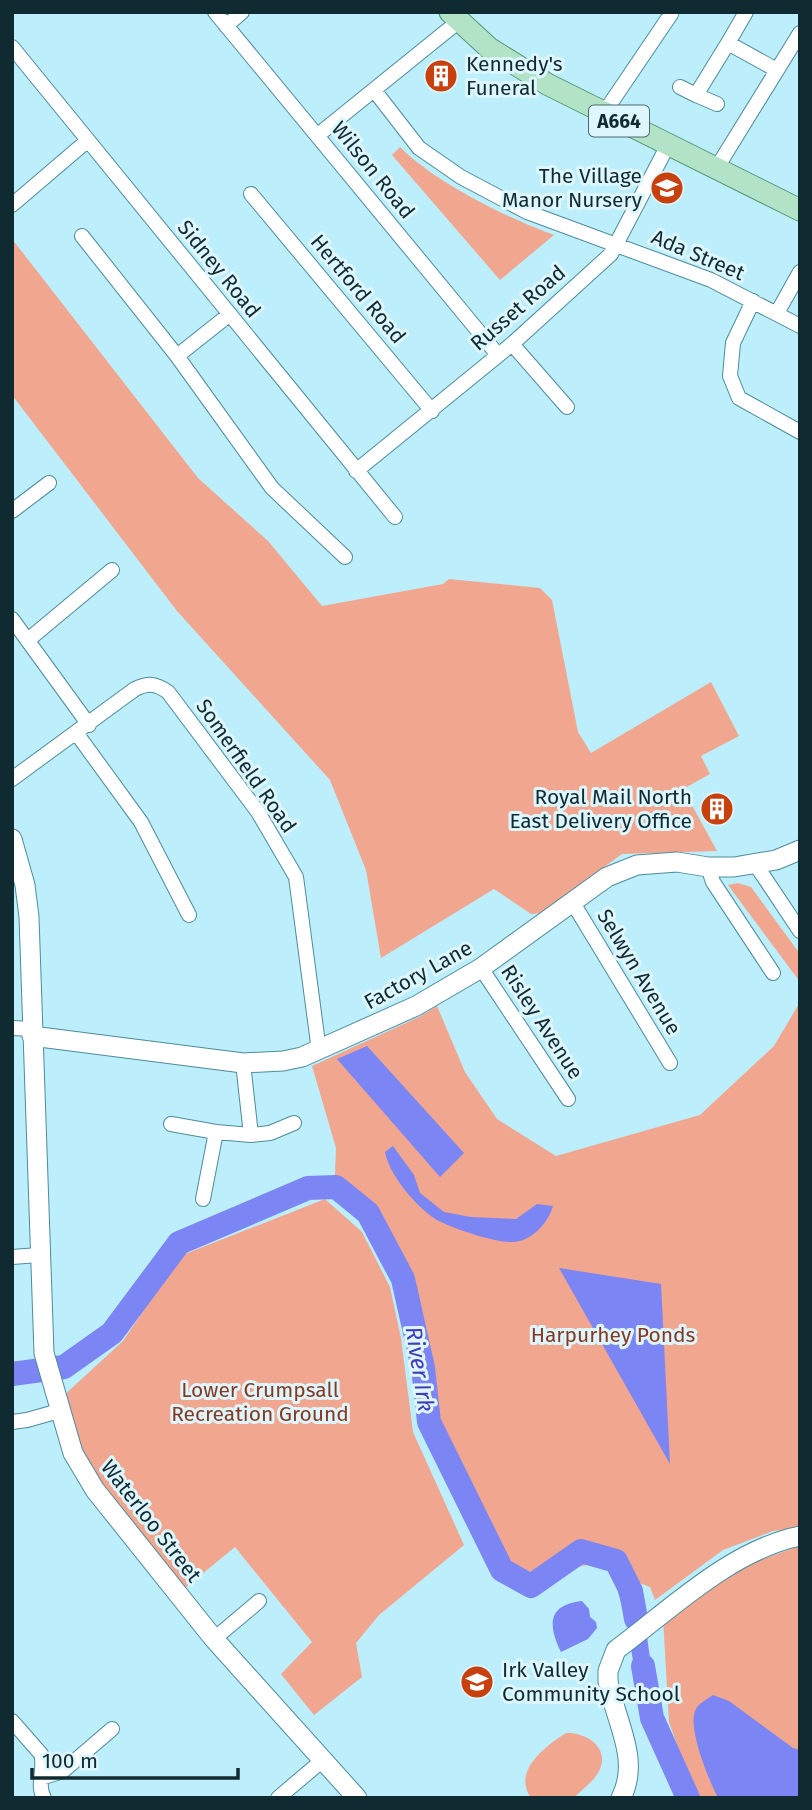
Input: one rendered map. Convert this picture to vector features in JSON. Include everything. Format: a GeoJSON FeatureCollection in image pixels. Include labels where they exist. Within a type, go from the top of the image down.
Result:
{"type":"FeatureCollection","features":[{"type":"Feature","properties":{"kind":"main road","name":"A664"},"geometry":{"type":"LineString","coordinates":[[454,16],[489,48],[520,69],[800,210]]}},
{"type":"Feature","properties":{"kind":"street","name":"Wilson Road"},"geometry":{"type":"LineString","coordinates":[[215,12],[498,355]]}},
{"type":"Feature","properties":{"kind":"street"},"geometry":{"type":"LineString","coordinates":[[226,26],[243,12]]}},
{"type":"Feature","properties":{"kind":"street"},"geometry":{"type":"LineString","coordinates":[[696,95],[746,12]]}},
{"type":"Feature","properties":{"kind":"street"},"geometry":{"type":"LineString","coordinates":[[604,113],[670,13]]}},
{"type":"Feature","properties":{"kind":"street"},"geometry":{"type":"LineString","coordinates":[[318,135],[374,90],[454,16]]}},
{"type":"Feature","properties":{"kind":"street"},"geometry":{"type":"LineString","coordinates":[[716,169],[775,69],[800,33]]}},
{"type":"Feature","properties":{"kind":"street"},"geometry":{"type":"LineString","coordinates":[[728,43],[775,69]]}},
{"type":"Feature","properties":{"kind":"street","name":"Sidney Road"},"geometry":{"type":"LineString","coordinates":[[12,47],[395,517]]}},
{"type":"Feature","properties":{"kind":"street"},"geometry":{"type":"LineString","coordinates":[[680,87],[717,104]]}},
{"type":"Feature","properties":{"kind":"street","name":"Ada Street"},"geometry":{"type":"LineString","coordinates":[[374,90],[419,148],[461,177],[527,212],[711,279],[800,326]]}},
{"type":"Feature","properties":{"kind":"street"},"geometry":{"type":"LineString","coordinates":[[12,205],[87,141]]}},
{"type":"Feature","properties":{"kind":"street","name":"Russet Road"},"geometry":{"type":"LineString","coordinates":[[356,471],[512,344],[611,254],[668,145]]}},
{"type":"Feature","properties":{"kind":"street","name":"Hertford Road"},"geometry":{"type":"LineString","coordinates":[[251,194],[432,411]]}},
{"type":"Feature","properties":{"kind":"street"},"geometry":{"type":"LineString","coordinates":[[82,236],[177,356],[272,488],[345,557]]}},
{"type":"Feature","properties":{"kind":"street"},"geometry":{"type":"LineString","coordinates":[[777,313],[800,272]]}},
{"type":"Feature","properties":{"kind":"street"},"geometry":{"type":"LineString","coordinates":[[753,301],[733,342],[730,376],[738,398],[800,432]]}},
{"type":"Feature","properties":{"kind":"street"},"geometry":{"type":"LineString","coordinates":[[177,356],[230,314]]}},
{"type":"Feature","properties":{"kind":"street"},"geometry":{"type":"LineString","coordinates":[[512,344],[568,407]]}},
{"type":"Feature","properties":{"kind":"street"},"geometry":{"type":"LineString","coordinates":[[12,512],[49,483]]}},
{"type":"Feature","properties":{"kind":"street"},"geometry":{"type":"LineString","coordinates":[[28,640],[112,570]]}},
{"type":"Feature","properties":{"kind":"street"},"geometry":{"type":"LineString","coordinates":[[12,619],[28,640],[141,822],[189,915]]}},
{"type":"Feature","properties":{"kind":"street","name":"Somerfield Road"},"geometry":{"type":"LineString","coordinates":[[12,779],[135,689],[146,684],[158,685],[168,692],[258,812],[296,877],[319,1051]]}},
{"type":"Feature","properties":{"kind":"street","name":"Waterloo Street"},"geometry":{"type":"LineString","coordinates":[[12,839],[25,885],[29,917],[25,1031],[44,1353],[73,1453],[95,1490],[214,1639],[357,1798]]}},
{"type":"Feature","properties":{"kind":"street","name":"Factory Lane"},"geometry":{"type":"LineString","coordinates":[[25,1031],[243,1063],[283,1061],[319,1051],[416,1006],[481,968],[607,877],[637,865],[677,862],[708,867],[756,865],[800,850]]}},
{"type":"Feature","properties":{"kind":"street"},"geometry":{"type":"LineString","coordinates":[[756,865],[800,931]]}},
{"type":"Feature","properties":{"kind":"street"},"geometry":{"type":"LineString","coordinates":[[708,867],[713,882],[773,973]]}},
{"type":"Feature","properties":{"kind":"street","name":"Selwyn Avenue"},"geometry":{"type":"LineString","coordinates":[[573,903],[670,1063]]}},
{"type":"Feature","properties":{"kind":"street","name":"Risley Avenue"},"geometry":{"type":"LineString","coordinates":[[481,968],[568,1099]]}},
{"type":"Feature","properties":{"kind":"street"},"geometry":{"type":"LineString","coordinates":[[243,1063],[251,1135]]}},
{"type":"Feature","properties":{"kind":"street"},"geometry":{"type":"LineString","coordinates":[[172,1124],[251,1135],[270,1133],[294,1123]]}},
{"type":"Feature","properties":{"kind":"street"},"geometry":{"type":"LineString","coordinates":[[203,1199],[216,1132]]}},
{"type":"Feature","properties":{"kind":"street"},"geometry":{"type":"LineString","coordinates":[[12,1256],[39,1255]]}},
{"type":"Feature","properties":{"kind":"street"},"geometry":{"type":"LineString","coordinates":[[12,1422],[59,1411]]}},
{"type":"Feature","properties":{"kind":"street"},"geometry":{"type":"LineString","coordinates":[[621,1798],[630,1770],[608,1681],[608,1671],[616,1650],[739,1560],[763,1548],[800,1536]]}},
{"type":"Feature","properties":{"kind":"street"},"geometry":{"type":"LineString","coordinates":[[214,1639],[258,1601]]}},
{"type":"Feature","properties":{"kind":"street"},"geometry":{"type":"LineString","coordinates":[[12,1721],[41,1754],[41,1791],[44,1798]]}},
{"type":"Feature","properties":{"kind":"street"},"geometry":{"type":"LineString","coordinates":[[41,1778],[64,1771],[112,1729]]}},
{"type":"Feature","properties":{"kind":"street"},"geometry":{"type":"LineString","coordinates":[[278,1798],[324,1759]]}},
{"type":"Feature","properties":{"kind":"green space"},"geometry":{"type":"Polygon","coordinates":[[[400,147],[432,173],[473,198],[554,235],[500,280],[392,155],[400,147]]]}},
{"type":"Feature","properties":{"kind":"green space"},"geometry":{"type":"Polygon","coordinates":[[[12,239],[198,478],[268,541],[322,606],[443,584],[449,579],[540,588],[552,600],[578,732],[591,753],[711,682],[739,736],[701,756],[710,774],[683,789],[717,851],[622,854],[541,913],[531,914],[494,889],[381,958],[366,870],[330,780],[177,611],[12,395],[12,239]]]}},
{"type":"Feature","properties":{"kind":"green space"},"geometry":{"type":"Polygon","coordinates":[[[738,883],[751,887],[800,954],[800,982],[728,885],[738,883]]]}},
{"type":"Feature","properties":{"kind":"green space","name":"Harpurhey Ponds"},"geometry":{"type":"Polygon","coordinates":[[[800,1002],[800,1528],[773,1531],[723,1550],[655,1600],[650,1587],[592,1564],[538,1575],[511,1563],[436,1421],[429,1363],[410,1275],[374,1207],[335,1175],[336,1148],[312,1066],[419,1017],[437,1006],[465,1072],[497,1119],[556,1156],[700,1115],[774,1046],[800,1002]]]}},
{"type":"Feature","properties":{"kind":"green space","name":"Lower Crumpsall Recreation Ground"},"geometry":{"type":"Polygon","coordinates":[[[325,1199],[362,1232],[390,1287],[401,1338],[413,1432],[464,1545],[379,1615],[356,1643],[362,1677],[314,1715],[281,1674],[312,1642],[235,1547],[185,1588],[126,1523],[85,1457],[62,1397],[123,1341],[180,1256],[325,1199]]]}},
{"type":"Feature","properties":{"kind":"green space"},"geometry":{"type":"Polygon","coordinates":[[[800,1546],[800,1798],[696,1798],[669,1722],[663,1618],[748,1564],[800,1546]]]}},
{"type":"Feature","properties":{"kind":"green space"},"geometry":{"type":"Polygon","coordinates":[[[566,1733],[582,1735],[600,1750],[602,1764],[598,1773],[574,1798],[531,1798],[526,1788],[528,1769],[541,1752],[566,1733]]]}},
{"type":"Feature","properties":{"kind":"water"},"geometry":{"type":"Polygon","coordinates":[[[367,1046],[464,1153],[440,1177],[337,1059],[367,1046]]]}},
{"type":"Feature","properties":{"kind":"water"},"geometry":{"type":"Polygon","coordinates":[[[393,1146],[414,1175],[420,1193],[444,1212],[471,1217],[516,1219],[537,1204],[553,1206],[551,1212],[532,1236],[510,1242],[473,1234],[444,1223],[421,1208],[392,1171],[385,1152],[393,1146]]]}},
{"type":"Feature","properties":{"kind":"water"},"geometry":{"type":"Polygon","coordinates":[[[559,1268],[661,1284],[670,1464],[559,1268]]]}},
{"type":"Feature","properties":{"kind":"water"},"geometry":{"type":"Polygon","coordinates":[[[636,1584],[643,1608],[655,1694],[640,1702],[626,1619],[618,1592],[636,1584]]]}},
{"type":"Feature","properties":{"kind":"water"},"geometry":{"type":"Polygon","coordinates":[[[582,1601],[589,1609],[590,1617],[596,1622],[597,1628],[588,1639],[561,1652],[554,1633],[554,1618],[562,1607],[582,1601]]]}},
{"type":"Feature","properties":{"kind":"water"},"geometry":{"type":"Polygon","coordinates":[[[713,1695],[729,1701],[793,1748],[800,1750],[800,1798],[718,1798],[700,1753],[694,1728],[696,1709],[713,1695]]]}},
{"type":"Feature","properties":{"kind":"waterway","name":"River Irk"},"geometry":{"type":"LineString","coordinates":[[12,1374],[64,1367],[112,1333],[179,1243],[308,1188],[336,1187],[368,1213],[403,1279],[423,1368],[429,1422],[502,1570],[531,1586],[581,1551],[616,1561],[631,1591],[636,1619]]}},
{"type":"Feature","properties":{"kind":"waterway","name":"River Irk"},"geometry":{"type":"LineString","coordinates":[[643,1666],[652,1718],[688,1798]]}},
{"type":"Feature","properties":{"kind":"place","name":"Kennedy's Funeral"},"geometry":{"type":"Point","coordinates":[441,76]}},
{"type":"Feature","properties":{"kind":"place","name":"The Village Manor Nursery"},"geometry":{"type":"Point","coordinates":[667,188]}},
{"type":"Feature","properties":{"kind":"place","name":"Royal Mail North East Delivery Office"},"geometry":{"type":"Point","coordinates":[717,809]}},
{"type":"Feature","properties":{"kind":"place","name":"Irk Valley Community School"},"geometry":{"type":"Point","coordinates":[477,1682]}}]}
